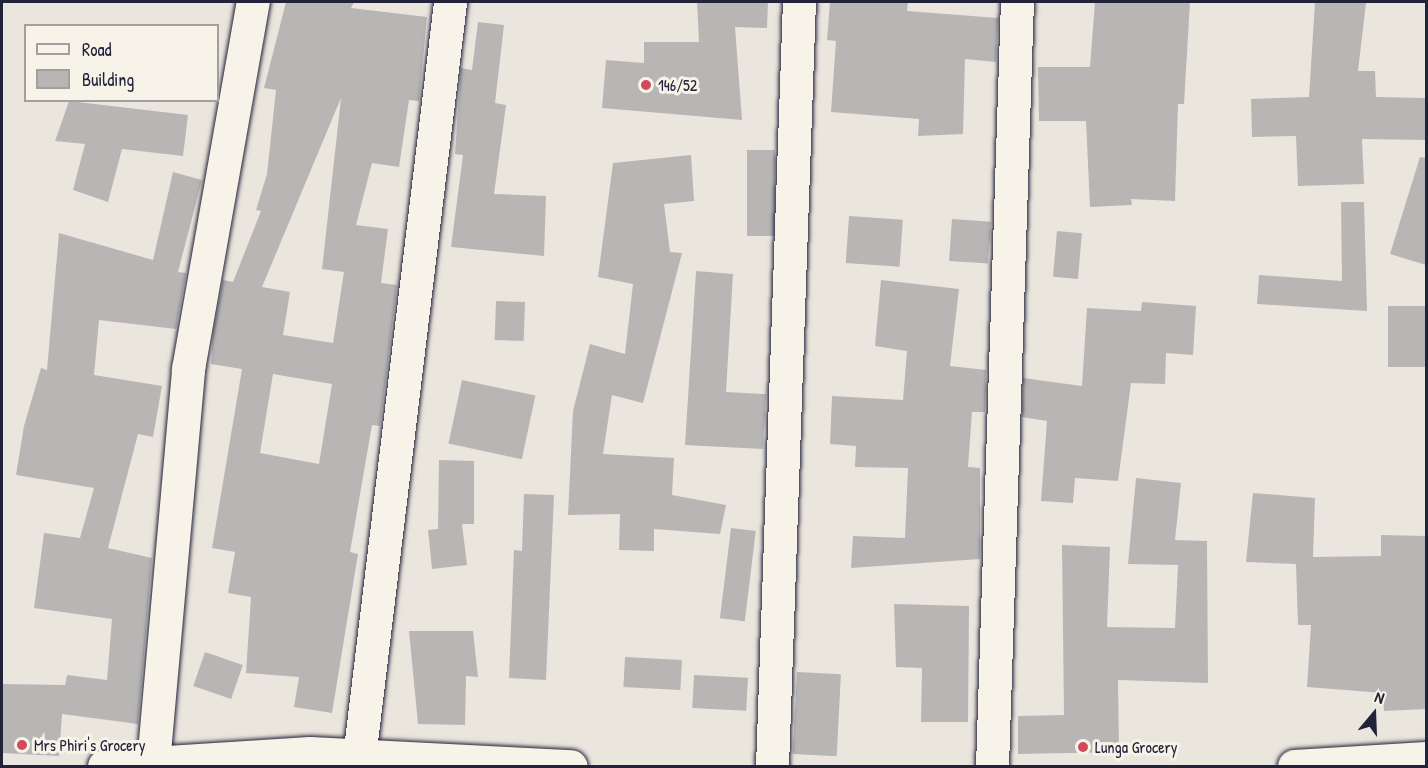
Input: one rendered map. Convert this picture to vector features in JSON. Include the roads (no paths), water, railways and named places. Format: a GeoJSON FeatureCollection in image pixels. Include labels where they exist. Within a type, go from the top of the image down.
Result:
{"type":"FeatureCollection","features":[{"type":"Feature","properties":{"kind":"street"},"geometry":{"type":"LineString","coordinates":[[153,763],[188,369],[253,2]]}},
{"type":"Feature","properties":{"kind":"street"},"geometry":{"type":"LineString","coordinates":[[359,760],[450,2]]}},
{"type":"Feature","properties":{"kind":"street"},"geometry":{"type":"LineString","coordinates":[[772,766],[799,2]]}},
{"type":"Feature","properties":{"kind":"street"},"geometry":{"type":"LineString","coordinates":[[992,766],[1017,2]]}},
{"type":"Feature","properties":{"kind":"street"},"geometry":{"type":"LineString","coordinates":[[1294,766],[1326,766],[1426,758]]}},
{"type":"Feature","properties":{"kind":"street"},"geometry":{"type":"LineString","coordinates":[[104,766],[153,763],[359,760],[571,766]]}},
{"type":"Feature","properties":{"kind":"place","name":"146/52"},"geometry":{"type":"Point","coordinates":[646,85]}},
{"type":"Feature","properties":{"kind":"place","name":"Mrs Phiri's Grocery"},"geometry":{"type":"Point","coordinates":[22,745]}},
{"type":"Feature","properties":{"kind":"place","name":"Lunga Grocery"},"geometry":{"type":"Point","coordinates":[1083,747]}}]}
